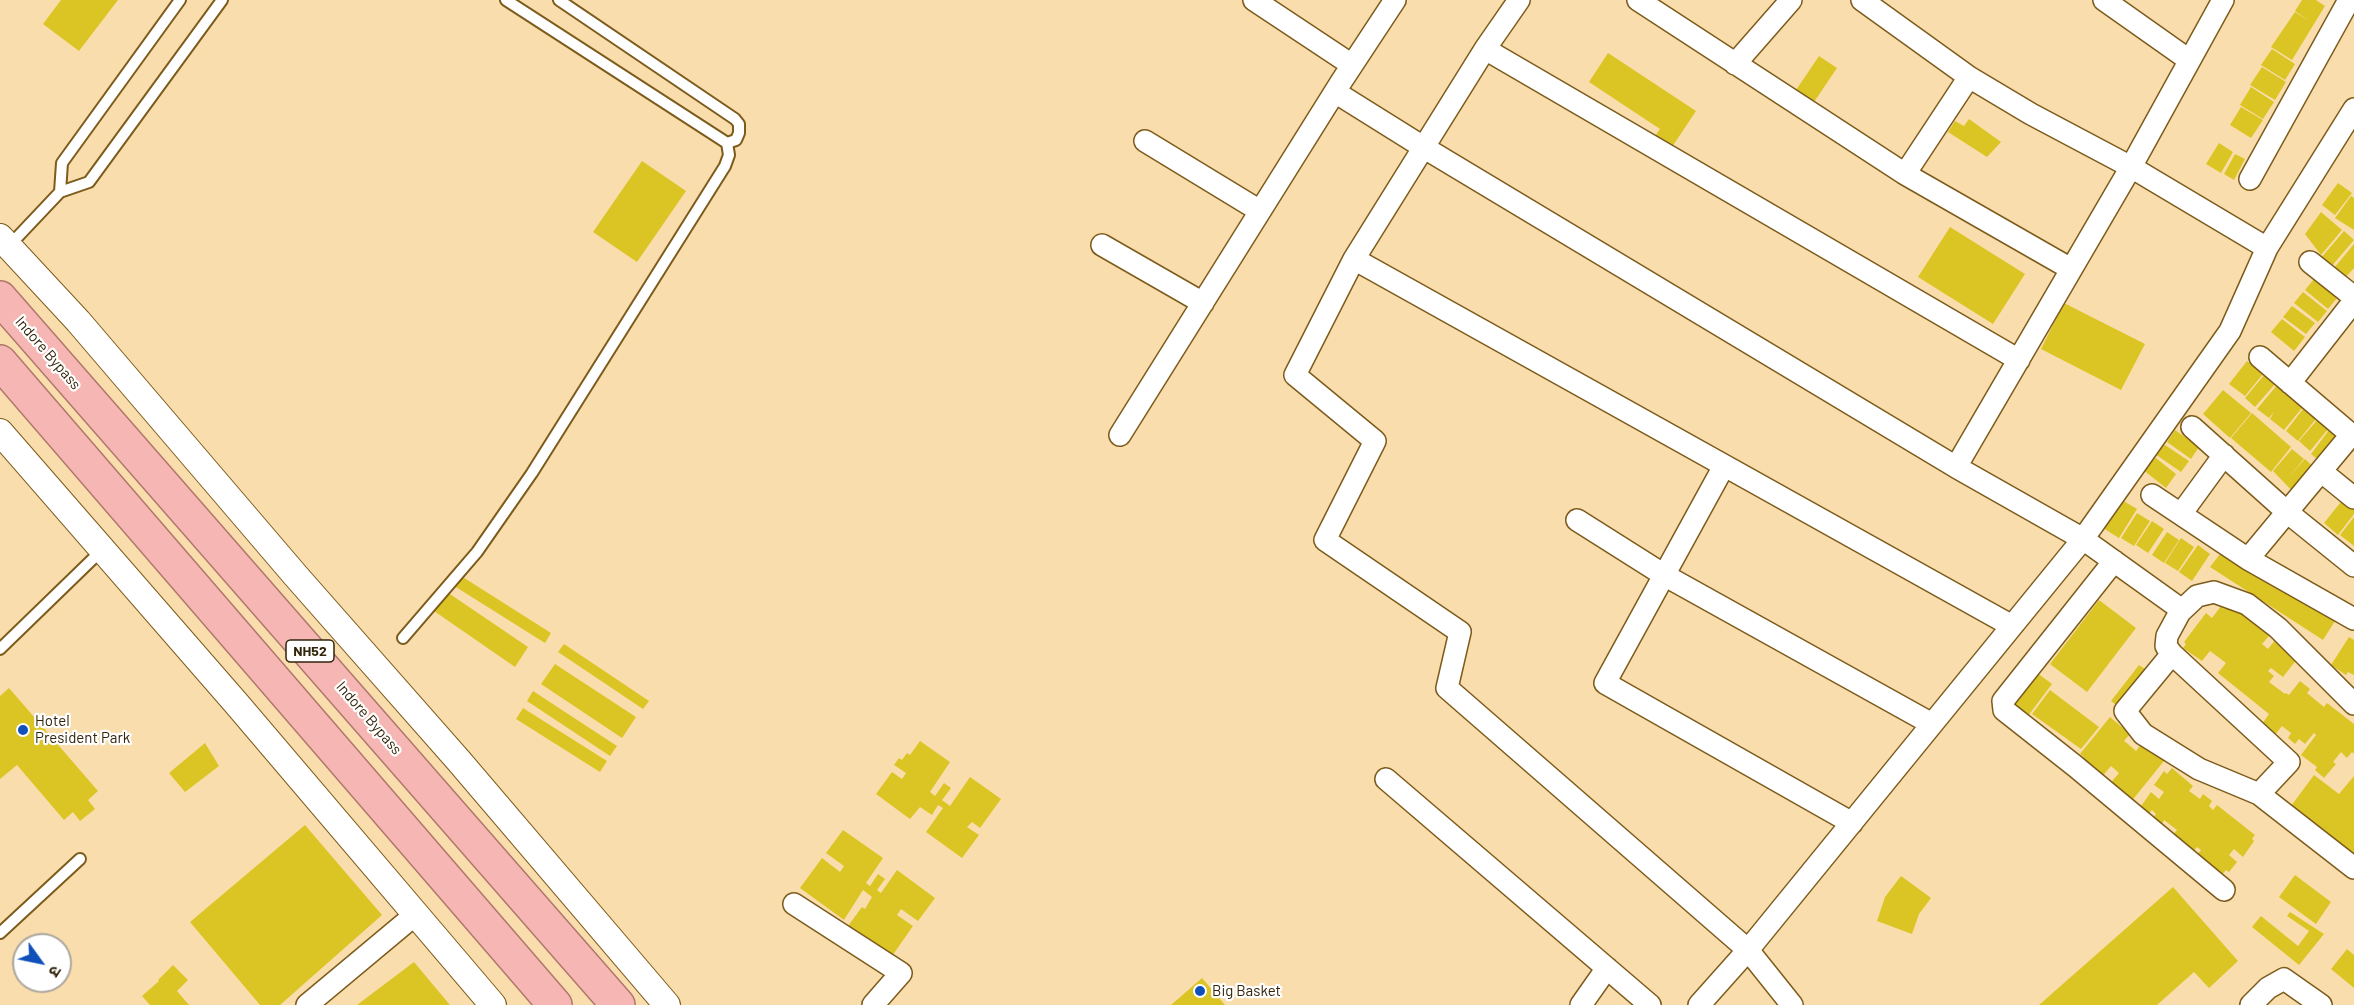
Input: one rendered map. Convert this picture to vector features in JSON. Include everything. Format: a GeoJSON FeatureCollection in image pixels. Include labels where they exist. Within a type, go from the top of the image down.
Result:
{"type":"FeatureCollection","features":[{"type":"Feature","properties":{"kind":"highway","name":"Indore Bypass"},"geometry":{"type":"LineString","coordinates":[[0,298],[618,1005]]}},
{"type":"Feature","properties":{"kind":"highway","name":"NH52"},"geometry":{"type":"LineString","coordinates":[[0,362],[555,1005]]}},
{"type":"Feature","properties":{"kind":"street"},"geometry":{"type":"LineString","coordinates":[[1254,0],[1352,65]]}},
{"type":"Feature","properties":{"kind":"street"},"geometry":{"type":"LineString","coordinates":[[1120,435],[1395,0]]}},
{"type":"Feature","properties":{"kind":"street"},"geometry":{"type":"LineString","coordinates":[[1519,0],[1485,49],[1354,259],[1295,375],[1375,441],[1325,540],[1460,632],[1447,688],[1748,950],[1792,1005]]}},
{"type":"Feature","properties":{"kind":"street"},"geometry":{"type":"LineString","coordinates":[[1638,0],[1905,174],[2071,269]]}},
{"type":"Feature","properties":{"kind":"street"},"geometry":{"type":"LineString","coordinates":[[1735,64],[1791,0]]}},
{"type":"Feature","properties":{"kind":"street"},"geometry":{"type":"LineString","coordinates":[[1862,0],[1969,77],[2031,114],[2131,167],[2266,248]]}},
{"type":"Feature","properties":{"kind":"street"},"geometry":{"type":"LineString","coordinates":[[2104,0],[2189,60]]}},
{"type":"Feature","properties":{"kind":"street"},"geometry":{"type":"LineString","coordinates":[[1956,466],[2131,167],[2223,0]]}},
{"type":"Feature","properties":{"kind":"street"},"geometry":{"type":"LineString","coordinates":[[2250,179],[2349,0]]}},
{"type":"Feature","properties":{"kind":"street"},"geometry":{"type":"LineString","coordinates":[[1485,49],[2019,360]]}},
{"type":"Feature","properties":{"kind":"street"},"geometry":{"type":"LineString","coordinates":[[1905,174],[1969,77]]}},
{"type":"Feature","properties":{"kind":"street"},"geometry":{"type":"LineString","coordinates":[[1335,92],[1956,466],[2083,539],[2182,610]]}},
{"type":"Feature","properties":{"kind":"street"},"geometry":{"type":"LineString","coordinates":[[1698,1005],[1748,950],[2083,539],[2230,331],[2266,248],[2354,109]]}},
{"type":"Feature","properties":{"kind":"street"},"geometry":{"type":"LineString","coordinates":[[1145,141],[1260,211]]}},
{"type":"Feature","properties":{"kind":"street"},"geometry":{"type":"LineString","coordinates":[[4,242],[78,321],[266,542],[459,761],[668,1005]]}},
{"type":"Feature","properties":{"kind":"street"},"geometry":{"type":"LineString","coordinates":[[1102,245],[1203,303]]}},
{"type":"Feature","properties":{"kind":"street"},"geometry":{"type":"LineString","coordinates":[[1354,259],[2012,626]]}},
{"type":"Feature","properties":{"kind":"street"},"geometry":{"type":"LineString","coordinates":[[2290,383],[2354,299],[2310,262]]}},
{"type":"Feature","properties":{"kind":"street"},"geometry":{"type":"LineString","coordinates":[[2247,559],[2353,436],[2260,357]]}},
{"type":"Feature","properties":{"kind":"street"},"geometry":{"type":"LineString","coordinates":[[2192,428],[2287,512],[2354,566]]}},
{"type":"Feature","properties":{"kind":"street"},"geometry":{"type":"LineString","coordinates":[[0,432],[236,703],[492,1005]]}},
{"type":"Feature","properties":{"kind":"street"},"geometry":{"type":"LineString","coordinates":[[2181,514],[2224,455]]}},
{"type":"Feature","properties":{"kind":"street"},"geometry":{"type":"LineString","coordinates":[[1724,466],[1605,682],[1852,823]]}},
{"type":"Feature","properties":{"kind":"street"},"geometry":{"type":"LineString","coordinates":[[2322,472],[2354,498]]}},
{"type":"Feature","properties":{"kind":"street"},"geometry":{"type":"LineString","coordinates":[[2152,495],[2247,559],[2354,620]]}},
{"type":"Feature","properties":{"kind":"street"},"geometry":{"type":"LineString","coordinates":[[1577,520],[1664,575],[1932,724]]}},
{"type":"Feature","properties":{"kind":"street"},"geometry":{"type":"LineString","coordinates":[[2114,561],[2003,701],[2004,711],[2075,766],[2224,890]]}},
{"type":"Feature","properties":{"kind":"street"},"geometry":{"type":"LineString","coordinates":[[2259,794],[2289,762],[2166,646],[2167,636],[2182,610],[2197,596],[2214,592],[2247,604],[2278,628],[2354,704]]}},
{"type":"Feature","properties":{"kind":"street"},"geometry":{"type":"LineString","coordinates":[[2172,654],[2125,711],[2143,734],[2199,768],[2259,794],[2354,868]]}},
{"type":"Feature","properties":{"kind":"street"},"geometry":{"type":"LineString","coordinates":[[1386,779],[1650,1005]]}},
{"type":"Feature","properties":{"kind":"street"},"geometry":{"type":"LineString","coordinates":[[794,904],[901,973],[873,1005]]}},
{"type":"Feature","properties":{"kind":"street"},"geometry":{"type":"LineString","coordinates":[[307,1005],[416,914]]}},
{"type":"Feature","properties":{"kind":"street"},"geometry":{"type":"LineString","coordinates":[[1581,1005],[1607,968]]}},
{"type":"Feature","properties":{"kind":"street"},"geometry":{"type":"LineString","coordinates":[[2251,1005],[2268,988],[2284,979],[2321,1005]]}},
{"type":"Feature","properties":{"kind":"lane"},"geometry":{"type":"LineString","coordinates":[[60,192],[62,163],[180,0]]}},
{"type":"Feature","properties":{"kind":"lane"},"geometry":{"type":"LineString","coordinates":[[4,242],[60,192],[89,182],[222,0]]}},
{"type":"Feature","properties":{"kind":"lane"},"geometry":{"type":"LineString","coordinates":[[403,638],[477,552],[532,472],[725,166],[729,155],[727,143],[506,0]]}},
{"type":"Feature","properties":{"kind":"lane"},"geometry":{"type":"LineString","coordinates":[[559,0],[735,118],[739,124],[740,133],[736,140],[727,143]]}},
{"type":"Feature","properties":{"kind":"lane"},"geometry":{"type":"LineString","coordinates":[[0,649],[102,550]]}},
{"type":"Feature","properties":{"kind":"lane"},"geometry":{"type":"LineString","coordinates":[[0,933],[80,859]]}},
{"type":"Feature","properties":{"kind":"building"},"geometry":{"type":"Polygon","coordinates":[[[61,0],[118,0],[79,51],[43,24],[61,0]]]}},
{"type":"Feature","properties":{"kind":"building"},"geometry":{"type":"Polygon","coordinates":[[[2302,0],[2316,0],[2325,6],[2292,60],[2271,47],[2295,12],[2309,21],[2295,11],[2302,0]]]}},
{"type":"Feature","properties":{"kind":"building"},"geometry":{"type":"Polygon","coordinates":[[[2272,49],[2295,64],[2285,80],[2261,65],[2272,49]]]}},
{"type":"Feature","properties":{"kind":"building"},"geometry":{"type":"Polygon","coordinates":[[[1608,53],[1696,111],[1672,147],[1655,136],[1660,129],[1589,82],[1608,53]]]}},
{"type":"Feature","properties":{"kind":"building"},"geometry":{"type":"Polygon","coordinates":[[[1819,56],[1837,68],[1814,102],[1796,90],[1819,56]]]}},
{"type":"Feature","properties":{"kind":"building"},"geometry":{"type":"Polygon","coordinates":[[[2262,67],[2286,82],[2275,100],[2250,85],[2262,67]]]}},
{"type":"Feature","properties":{"kind":"building"},"geometry":{"type":"Polygon","coordinates":[[[2251,87],[2274,102],[2263,119],[2240,105],[2251,87]]]}},
{"type":"Feature","properties":{"kind":"building"},"geometry":{"type":"Polygon","coordinates":[[[2241,107],[2263,120],[2251,138],[2230,125],[2241,107]]]}},
{"type":"Feature","properties":{"kind":"building"},"geometry":{"type":"Polygon","coordinates":[[[1969,119],[2001,142],[1987,157],[1948,132],[1955,121],[1964,126],[1969,119]]]}},
{"type":"Feature","properties":{"kind":"building"},"geometry":{"type":"Polygon","coordinates":[[[2219,143],[2233,152],[2221,173],[2206,164],[2219,143]]]}},
{"type":"Feature","properties":{"kind":"building"},"geometry":{"type":"Polygon","coordinates":[[[2235,154],[2245,159],[2234,180],[2224,174],[2235,154]]]}},
{"type":"Feature","properties":{"kind":"building"},"geometry":{"type":"Polygon","coordinates":[[[642,161],[686,191],[637,262],[593,232],[642,161]]]}},
{"type":"Feature","properties":{"kind":"building"},"geometry":{"type":"Polygon","coordinates":[[[2338,183],[2352,193],[2335,215],[2322,205],[2338,183]]]}},
{"type":"Feature","properties":{"kind":"building"},"geometry":{"type":"Polygon","coordinates":[[[2351,196],[2354,198],[2354,230],[2335,218],[2351,196]]]}},
{"type":"Feature","properties":{"kind":"building"},"geometry":{"type":"Polygon","coordinates":[[[2321,212],[2342,230],[2321,255],[2305,234],[2321,212]]]}},
{"type":"Feature","properties":{"kind":"building"},"geometry":{"type":"Polygon","coordinates":[[[1950,227],[2025,274],[1993,324],[1918,277],[1950,227]]]}},
{"type":"Feature","properties":{"kind":"building"},"geometry":{"type":"Polygon","coordinates":[[[2344,231],[2354,240],[2330,268],[2320,259],[2344,231]]]}},
{"type":"Feature","properties":{"kind":"building"},"geometry":{"type":"Polygon","coordinates":[[[2354,244],[2354,268],[2345,278],[2334,268],[2354,244]]]}},
{"type":"Feature","properties":{"kind":"building"},"geometry":{"type":"Polygon","coordinates":[[[2314,279],[2337,298],[2328,309],[2305,290],[2314,279]]]}},
{"type":"Feature","properties":{"kind":"building"},"geometry":{"type":"Polygon","coordinates":[[[2303,292],[2327,311],[2318,322],[2294,303],[2303,292]]]}},
{"type":"Feature","properties":{"kind":"building"},"geometry":{"type":"Polygon","coordinates":[[[2064,303],[2145,344],[2121,390],[2041,349],[2064,303]]]}},
{"type":"Feature","properties":{"kind":"building"},"geometry":{"type":"Polygon","coordinates":[[[2292,306],[2315,323],[2306,334],[2283,317],[2292,306]]]}},
{"type":"Feature","properties":{"kind":"building"},"geometry":{"type":"Polygon","coordinates":[[[2282,319],[2305,337],[2294,351],[2271,332],[2282,319]]]}},
{"type":"Feature","properties":{"kind":"building"},"geometry":{"type":"Polygon","coordinates":[[[2247,361],[2263,374],[2245,396],[2229,384],[2247,361]]]}},
{"type":"Feature","properties":{"kind":"building"},"geometry":{"type":"Polygon","coordinates":[[[2265,374],[2276,383],[2255,407],[2245,398],[2265,374]]]}},
{"type":"Feature","properties":{"kind":"building"},"geometry":{"type":"Polygon","coordinates":[[[2278,384],[2302,408],[2284,430],[2270,419],[2274,412],[2269,418],[2257,409],[2278,384]]]}},
{"type":"Feature","properties":{"kind":"building"},"geometry":{"type":"Polygon","coordinates":[[[2223,390],[2251,413],[2230,438],[2203,414],[2223,390]]]}},
{"type":"Feature","properties":{"kind":"building"},"geometry":{"type":"Polygon","coordinates":[[[2303,409],[2316,419],[2298,441],[2286,431],[2303,409]]]}},
{"type":"Feature","properties":{"kind":"building"},"geometry":{"type":"Polygon","coordinates":[[[2252,413],[2291,447],[2271,472],[2231,438],[2252,413]]]}},
{"type":"Feature","properties":{"kind":"building"},"geometry":{"type":"Polygon","coordinates":[[[2318,419],[2329,428],[2310,451],[2299,441],[2318,419]]]}},
{"type":"Feature","properties":{"kind":"building"},"geometry":{"type":"Polygon","coordinates":[[[2175,430],[2199,447],[2191,459],[2167,442],[2175,430]]]}},
{"type":"Feature","properties":{"kind":"building"},"geometry":{"type":"Polygon","coordinates":[[[2329,430],[2341,439],[2323,464],[2311,454],[2329,430]]]}},
{"type":"Feature","properties":{"kind":"building"},"geometry":{"type":"Polygon","coordinates":[[[2162,443],[2189,461],[2181,472],[2155,454],[2162,443]]]}},
{"type":"Feature","properties":{"kind":"building"},"geometry":{"type":"Polygon","coordinates":[[[2292,449],[2304,459],[2288,478],[2305,459],[2318,471],[2296,495],[2273,471],[2292,449]]]}},
{"type":"Feature","properties":{"kind":"building"},"geometry":{"type":"Polygon","coordinates":[[[2152,455],[2176,474],[2166,488],[2142,469],[2152,455]]]}},
{"type":"Feature","properties":{"kind":"building"},"geometry":{"type":"Polygon","coordinates":[[[2344,498],[2354,505],[2354,514],[2338,535],[2324,523],[2344,498]]]}},
{"type":"Feature","properties":{"kind":"building"},"geometry":{"type":"Polygon","coordinates":[[[2122,500],[2137,509],[2119,538],[2103,528],[2122,500]]]}},
{"type":"Feature","properties":{"kind":"building"},"geometry":{"type":"Polygon","coordinates":[[[2137,513],[2150,521],[2134,546],[2121,538],[2137,513]]]}},
{"type":"Feature","properties":{"kind":"building"},"geometry":{"type":"Polygon","coordinates":[[[2354,517],[2354,546],[2340,535],[2354,517]]]}},
{"type":"Feature","properties":{"kind":"building"},"geometry":{"type":"Polygon","coordinates":[[[2152,521],[2164,529],[2148,553],[2136,545],[2152,521]]]}},
{"type":"Feature","properties":{"kind":"building"},"geometry":{"type":"Polygon","coordinates":[[[2167,532],[2179,540],[2164,563],[2152,555],[2167,532]]]}},
{"type":"Feature","properties":{"kind":"building"},"geometry":{"type":"Polygon","coordinates":[[[2181,538],[2194,547],[2178,571],[2165,563],[2181,538]]]}},
{"type":"Feature","properties":{"kind":"building"},"geometry":{"type":"Polygon","coordinates":[[[2198,545],[2210,554],[2192,581],[2179,572],[2198,545]]]}},
{"type":"Feature","properties":{"kind":"building"},"geometry":{"type":"Polygon","coordinates":[[[2220,554],[2335,621],[2323,640],[2210,567],[2220,554]]]}},
{"type":"Feature","properties":{"kind":"building"},"geometry":{"type":"Polygon","coordinates":[[[458,574],[551,633],[545,643],[451,584],[458,574]]]}},
{"type":"Feature","properties":{"kind":"building"},"geometry":{"type":"Polygon","coordinates":[[[447,592],[528,647],[515,667],[434,611],[447,592]]]}},
{"type":"Feature","properties":{"kind":"building"},"geometry":{"type":"Polygon","coordinates":[[[2099,600],[2136,628],[2087,692],[2050,664],[2099,600]]]}},
{"type":"Feature","properties":{"kind":"building"},"geometry":{"type":"Polygon","coordinates":[[[2229,604],[2269,636],[2262,644],[2268,649],[2276,639],[2301,654],[2283,677],[2271,668],[2268,671],[2274,676],[2269,682],[2289,695],[2300,681],[2310,689],[2307,693],[2324,707],[2327,703],[2354,724],[2354,754],[2352,752],[2347,758],[2341,752],[2333,762],[2336,764],[2324,778],[2315,770],[2317,767],[2301,755],[2316,735],[2314,733],[2305,744],[2299,739],[2295,744],[2288,738],[2291,733],[2282,726],[2275,735],[2262,724],[2269,714],[2218,673],[2226,663],[2210,651],[2202,661],[2183,648],[2186,644],[2184,642],[2206,613],[2212,618],[2221,606],[2224,609],[2229,604]]]}},
{"type":"Feature","properties":{"kind":"building"},"geometry":{"type":"Polygon","coordinates":[[[2349,637],[2354,640],[2354,675],[2348,672],[2346,675],[2331,665],[2349,637]]]}},
{"type":"Feature","properties":{"kind":"building"},"geometry":{"type":"Polygon","coordinates":[[[564,644],[649,701],[643,709],[558,652],[564,644]]]}},
{"type":"Feature","properties":{"kind":"building"},"geometry":{"type":"Polygon","coordinates":[[[555,664],[636,717],[622,738],[541,684],[555,664]]]}},
{"type":"Feature","properties":{"kind":"building"},"geometry":{"type":"Polygon","coordinates":[[[2139,665],[2151,673],[2122,710],[2111,701],[2139,665]]]}},
{"type":"Feature","properties":{"kind":"building"},"geometry":{"type":"Polygon","coordinates":[[[2032,669],[2052,684],[2028,716],[2008,701],[2032,669]]]}},
{"type":"Feature","properties":{"kind":"building","name":"Hotel President Park"},"geometry":{"type":"Polygon","coordinates":[[[9,688],[98,791],[88,800],[95,809],[80,821],[73,812],[64,820],[17,765],[0,779],[0,696],[9,688]]]}},
{"type":"Feature","properties":{"kind":"building"},"geometry":{"type":"Polygon","coordinates":[[[2050,690],[2099,727],[2081,749],[2032,714],[2050,690]]]}},
{"type":"Feature","properties":{"kind":"building"},"geometry":{"type":"Polygon","coordinates":[[[533,691],[617,746],[610,756],[527,701],[533,691]]]}},
{"type":"Feature","properties":{"kind":"building"},"geometry":{"type":"Polygon","coordinates":[[[523,708],[607,761],[600,772],[516,719],[523,708]]]}},
{"type":"Feature","properties":{"kind":"building"},"geometry":{"type":"Polygon","coordinates":[[[2110,717],[2130,734],[2124,741],[2136,751],[2142,743],[2164,761],[2130,803],[2108,786],[2119,773],[2111,766],[2100,779],[2080,763],[2084,757],[2080,754],[2110,717]]]}},
{"type":"Feature","properties":{"kind":"building"},"geometry":{"type":"Polygon","coordinates":[[[920,741],[950,762],[930,792],[935,796],[944,783],[951,788],[942,800],[950,806],[970,777],[1001,799],[980,828],[972,822],[967,827],[979,835],[962,858],[926,832],[943,808],[938,805],[932,815],[920,807],[910,819],[876,794],[892,772],[902,779],[906,773],[894,765],[907,753],[910,755],[920,741]]]}},
{"type":"Feature","properties":{"kind":"building"},"geometry":{"type":"Polygon","coordinates":[[[205,743],[219,766],[185,792],[169,773],[205,743]]]}},
{"type":"Feature","properties":{"kind":"building"},"geometry":{"type":"Polygon","coordinates":[[[2172,768],[2193,786],[2189,791],[2200,799],[2203,794],[2212,801],[2209,806],[2213,810],[2217,805],[2255,835],[2252,839],[2254,841],[2243,857],[2234,849],[2229,855],[2237,862],[2229,872],[2226,870],[2218,879],[2193,859],[2201,850],[2197,847],[2192,853],[2172,836],[2177,830],[2164,820],[2162,824],[2153,818],[2156,814],[2152,810],[2147,816],[2139,809],[2151,792],[2159,799],[2164,792],[2154,785],[2164,771],[2167,774],[2172,768]]]}},
{"type":"Feature","properties":{"kind":"building"},"geometry":{"type":"Polygon","coordinates":[[[2314,775],[2339,794],[2354,776],[2354,854],[2291,806],[2314,775]]]}},
{"type":"Feature","properties":{"kind":"building"},"geometry":{"type":"Polygon","coordinates":[[[305,825],[382,915],[280,1005],[260,1005],[190,922],[305,825]]]}},
{"type":"Feature","properties":{"kind":"building"},"geometry":{"type":"Polygon","coordinates":[[[843,830],[883,858],[866,883],[870,886],[878,874],[885,879],[877,890],[881,893],[897,870],[935,898],[918,921],[901,909],[897,915],[913,926],[892,956],[848,926],[862,907],[865,909],[872,897],[863,890],[844,920],[800,888],[822,858],[840,872],[844,866],[826,853],[843,830]]]}},
{"type":"Feature","properties":{"kind":"building"},"geometry":{"type":"Polygon","coordinates":[[[2295,875],[2331,902],[2316,924],[2279,897],[2295,875]]]}},
{"type":"Feature","properties":{"kind":"building"},"geometry":{"type":"Polygon","coordinates":[[[1901,876],[1931,898],[1919,914],[1912,934],[1877,921],[1885,897],[1901,876]]]}},
{"type":"Feature","properties":{"kind":"building"},"geometry":{"type":"Polygon","coordinates":[[[2173,887],[2238,961],[2209,988],[2194,972],[2157,1005],[2039,1005],[2173,887]]]}},
{"type":"Feature","properties":{"kind":"building"},"geometry":{"type":"Polygon","coordinates":[[[2290,912],[2324,934],[2299,965],[2252,927],[2261,916],[2298,946],[2309,931],[2287,916],[2290,912]]]}},
{"type":"Feature","properties":{"kind":"building"},"geometry":{"type":"Polygon","coordinates":[[[2347,949],[2354,955],[2354,988],[2331,969],[2347,949]]]}},
{"type":"Feature","properties":{"kind":"building"},"geometry":{"type":"Polygon","coordinates":[[[414,962],[450,1005],[357,1005],[414,962]]]}},
{"type":"Feature","properties":{"kind":"building"},"geometry":{"type":"Polygon","coordinates":[[[173,965],[188,980],[177,991],[189,1005],[150,1005],[142,996],[173,965]]]}},
{"type":"Feature","properties":{"kind":"building","name":"Big Basket"},"geometry":{"type":"Polygon","coordinates":[[[1202,978],[1225,1005],[1171,1005],[1202,978]]]}},
{"type":"Feature","properties":{"kind":"place","name":"Hotel President Park"},"geometry":{"type":"Point","coordinates":[23,730]}},
{"type":"Feature","properties":{"kind":"place","name":"Big Basket"},"geometry":{"type":"Point","coordinates":[1200,991]}}]}
